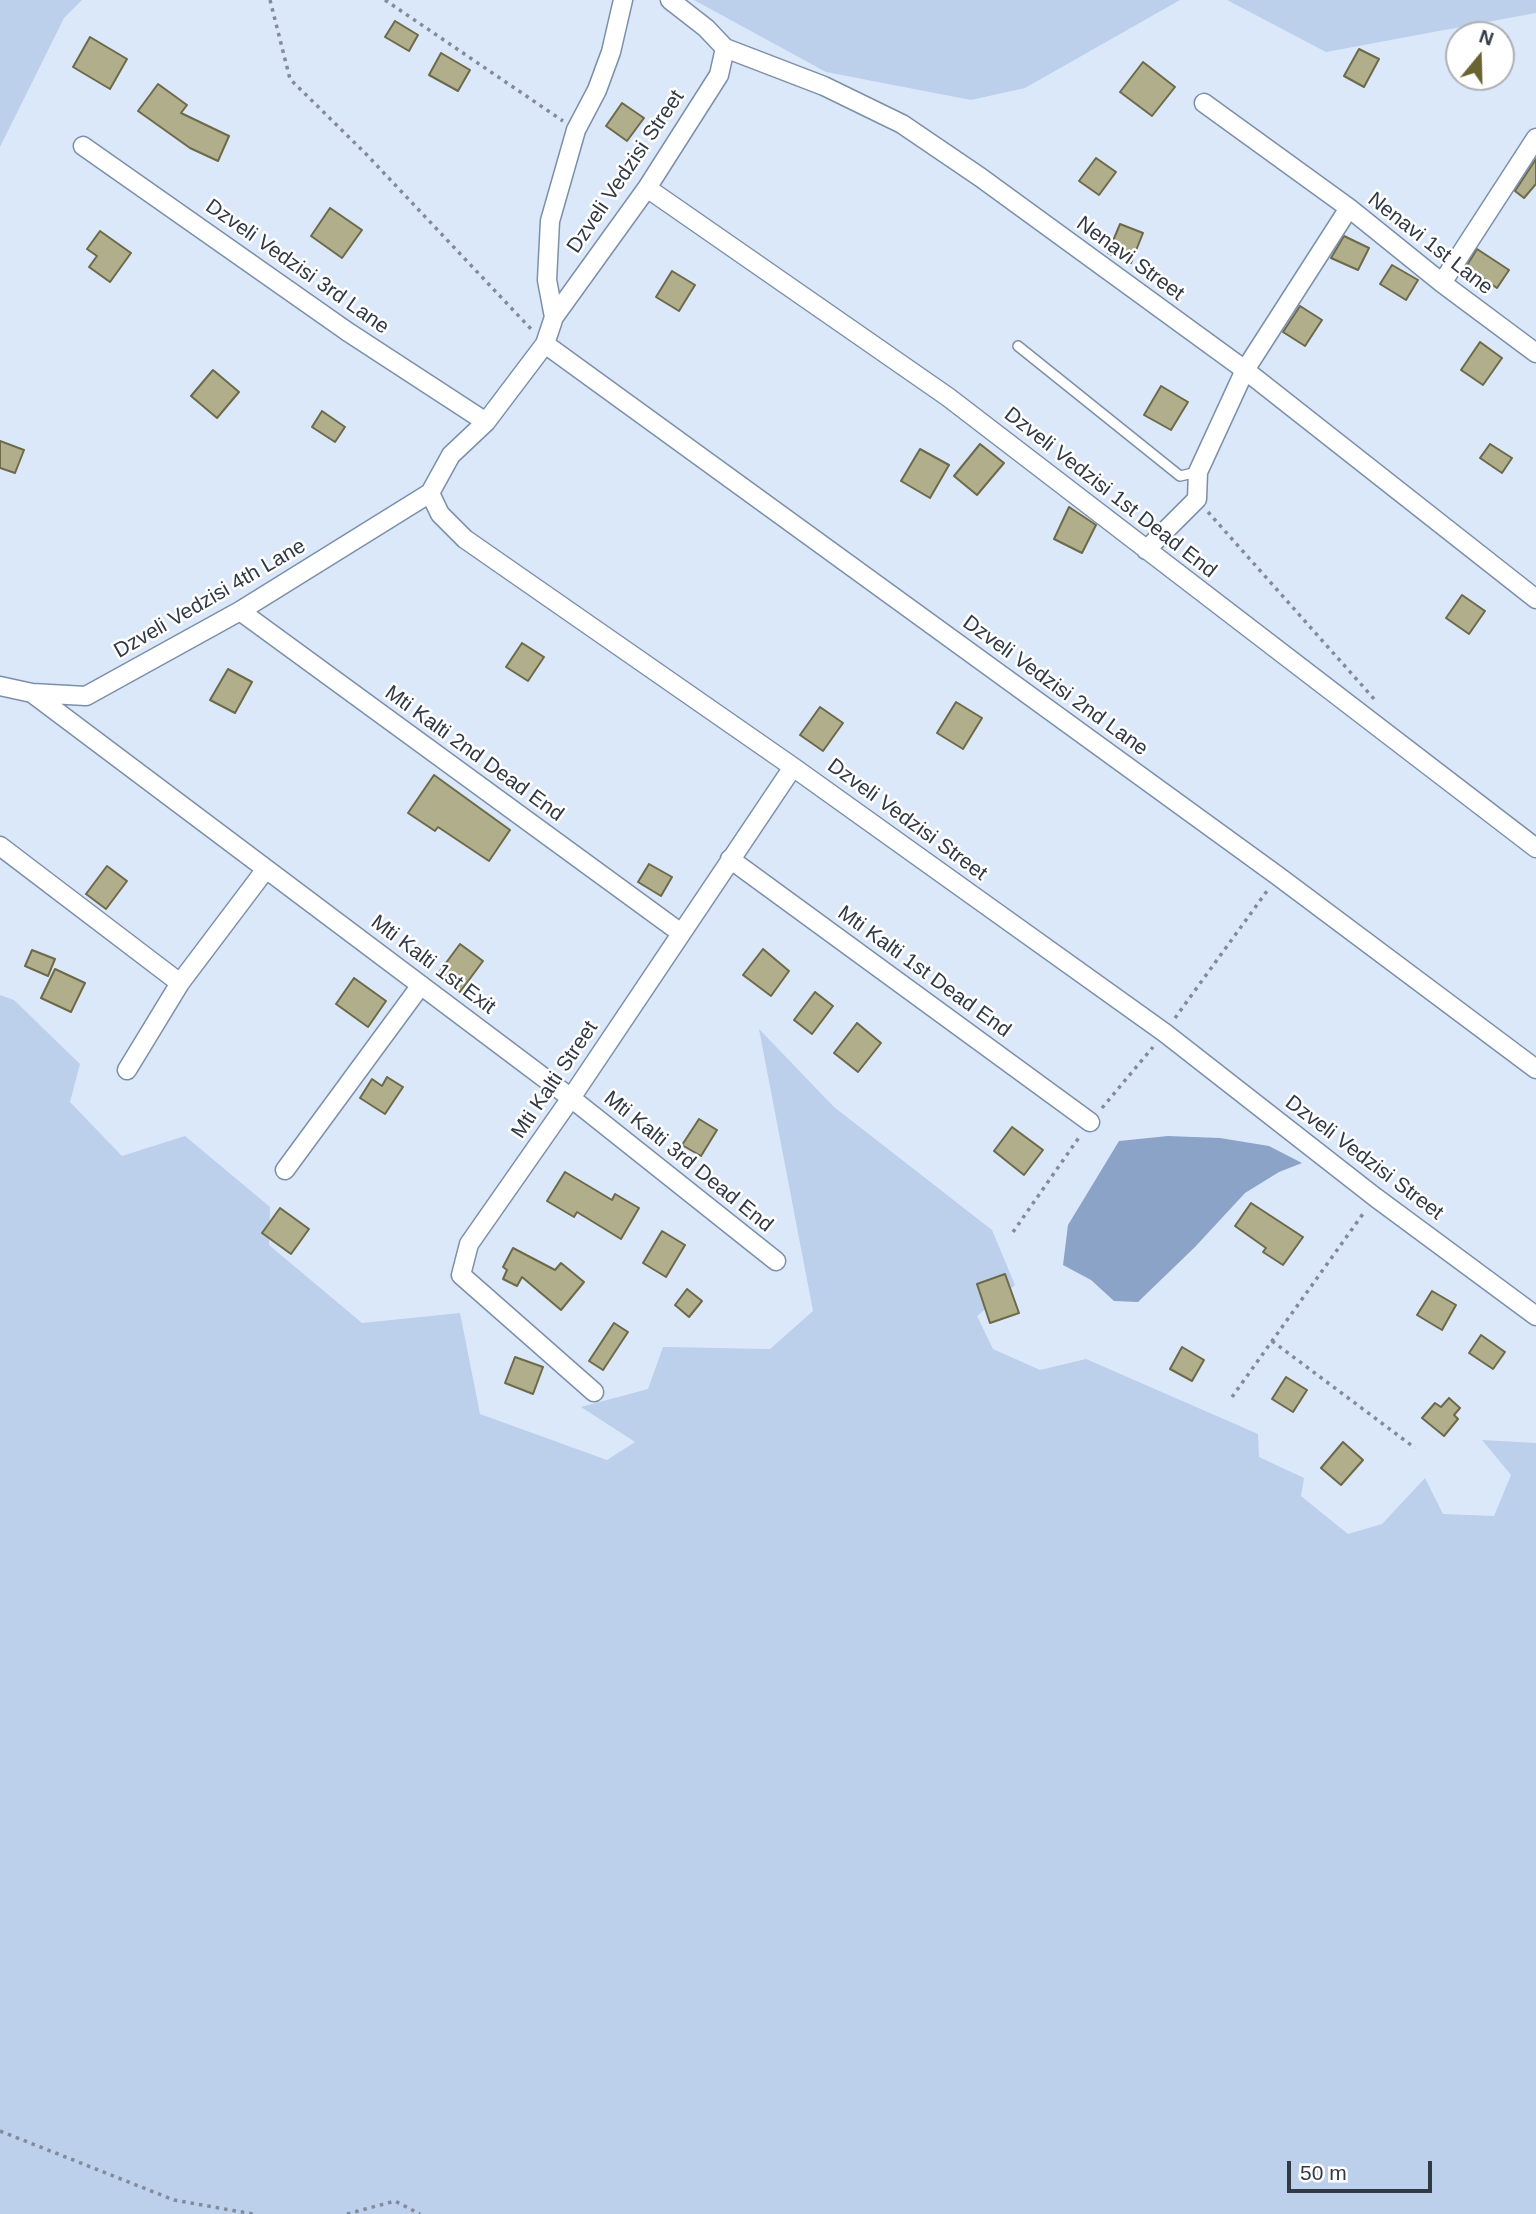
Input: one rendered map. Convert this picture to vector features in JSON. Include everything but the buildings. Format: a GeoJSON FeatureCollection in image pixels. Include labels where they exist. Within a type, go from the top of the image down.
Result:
{"type":"FeatureCollection","features":[{"type":"Feature","properties":{"kind":"street","name":"Dzveli Vedzisi Street"},"geometry":{"type":"LineString","coordinates":[[554,317],[547,280],[550,221],[576,130],[597,90],[611,52],[623,0]]}},
{"type":"Feature","properties":{"kind":"street","name":"Nenavi Street"},"geometry":{"type":"LineString","coordinates":[[670,0],[706,28],[725,48],[824,86],[902,124],[979,177],[1245,370],[1536,599]]}},
{"type":"Feature","properties":{"kind":"street","name":"Dzveli Vedzisi Street"},"geometry":{"type":"LineString","coordinates":[[725,48],[719,75],[646,188],[554,317],[545,344],[486,422],[452,455],[430,493],[440,514],[465,539],[793,767],[1164,1033],[1375,1197],[1536,1316]]}},
{"type":"Feature","properties":{"kind":"street"},"geometry":{"type":"LineString","coordinates":[[1204,103],[1349,208]]}},
{"type":"Feature","properties":{"kind":"street"},"geometry":{"type":"LineString","coordinates":[[1442,282],[1536,138]]}},
{"type":"Feature","properties":{"kind":"street","name":"Dzveli Vedzisi 3rd Lane"},"geometry":{"type":"LineString","coordinates":[[83,146],[348,332],[486,422]]}},
{"type":"Feature","properties":{"kind":"street","name":"Dzveli Vedzisi 1st Dead End"},"geometry":{"type":"LineString","coordinates":[[646,188],[948,397],[1536,848]]}},
{"type":"Feature","properties":{"kind":"street","name":"Nenavi 1st Lane"},"geometry":{"type":"LineString","coordinates":[[1198,472],[1245,370],[1349,208],[1536,353]]}},
{"type":"Feature","properties":{"kind":"street","name":"Dzveli Vedzisi 2nd Lane"},"geometry":{"type":"LineString","coordinates":[[545,344],[1278,876],[1536,1069]]}},
{"type":"Feature","properties":{"kind":"street"},"geometry":{"type":"LineString","coordinates":[[1146,550],[1196,499],[1198,472]]}},
{"type":"Feature","properties":{"kind":"street","name":"Dzveli Vedzisi 4th Lane"},"geometry":{"type":"LineString","coordinates":[[0,686],[32,693],[86,696],[240,611],[430,493]]}},
{"type":"Feature","properties":{"kind":"street","name":"Mti Kalti 2nd Dead End"},"geometry":{"type":"LineString","coordinates":[[240,611],[681,933]]}},
{"type":"Feature","properties":{"kind":"street","name":"Mti Kalti 1st Exit"},"geometry":{"type":"LineString","coordinates":[[32,693],[571,1098]]}},
{"type":"Feature","properties":{"kind":"street","name":"Mti Kalti Street"},"geometry":{"type":"LineString","coordinates":[[594,1392],[461,1275],[469,1244],[571,1098],[793,767]]}},
{"type":"Feature","properties":{"kind":"street"},"geometry":{"type":"LineString","coordinates":[[0,846],[180,983]]}},
{"type":"Feature","properties":{"kind":"street","name":"Mti Kalti 1st Dead End"},"geometry":{"type":"LineString","coordinates":[[730,859],[1090,1122]]}},
{"type":"Feature","properties":{"kind":"street"},"geometry":{"type":"LineString","coordinates":[[127,1070],[180,983],[267,869]]}},
{"type":"Feature","properties":{"kind":"street"},"geometry":{"type":"LineString","coordinates":[[285,1170],[421,985]]}},
{"type":"Feature","properties":{"kind":"street","name":"Mti Kalti 3rd Dead End"},"geometry":{"type":"LineString","coordinates":[[571,1098],[776,1261]]}},
{"type":"Feature","properties":{"kind":"lane"},"geometry":{"type":"LineString","coordinates":[[1018,346],[1180,476],[1198,472]]}},
{"type":"Feature","properties":{"kind":"path"},"geometry":{"type":"LineString","coordinates":[[270,0],[290,79],[366,154],[545,344]]}},
{"type":"Feature","properties":{"kind":"path"},"geometry":{"type":"LineString","coordinates":[[385,0],[576,130]]}},
{"type":"Feature","properties":{"kind":"path"},"geometry":{"type":"LineString","coordinates":[[1196,499],[1368,689],[1382,710]]}},
{"type":"Feature","properties":{"kind":"path"},"geometry":{"type":"LineString","coordinates":[[1013,1232],[1090,1122],[1164,1033],[1278,876]]}},
{"type":"Feature","properties":{"kind":"path"},"geometry":{"type":"LineString","coordinates":[[1231,1397],[1375,1197]]}},
{"type":"Feature","properties":{"kind":"path"},"geometry":{"type":"LineString","coordinates":[[1272,1341],[1415,1448]]}},
{"type":"Feature","properties":{"kind":"path"},"geometry":{"type":"LineString","coordinates":[[0,2131],[174,2200],[253,2214]]}},
{"type":"Feature","properties":{"kind":"path"},"geometry":{"type":"LineString","coordinates":[[347,2214],[395,2201],[419,2213]]}},
{"type":"Feature","properties":{"kind":"shaded area"},"geometry":{"type":"Polygon","coordinates":[[[0,0],[82,0],[64,18],[0,147],[0,0]]]}},
{"type":"Feature","properties":{"kind":"shaded area"},"geometry":{"type":"Polygon","coordinates":[[[694,0],[1180,0],[1025,88],[971,100],[826,72],[694,0]]]}},
{"type":"Feature","properties":{"kind":"shaded area"},"geometry":{"type":"Polygon","coordinates":[[[1227,0],[1536,0],[1536,13],[1493,21],[1445,21],[1445,30],[1326,52],[1227,0]]]}},
{"type":"Feature","properties":{"kind":"shaded area"},"geometry":{"type":"Polygon","coordinates":[[[0,995],[14,1000],[80,1064],[70,1102],[122,1156],[185,1136],[270,1207],[269,1245],[362,1323],[460,1313],[480,1414],[607,1460],[635,1442],[581,1407],[648,1389],[663,1347],[770,1349],[813,1311],[759,1029],[834,1107],[992,1230],[1015,1285],[977,1316],[993,1349],[1040,1370],[1086,1359],[1258,1434],[1259,1457],[1304,1478],[1301,1496],[1348,1534],[1382,1524],[1425,1478],[1443,1514],[1494,1516],[1511,1475],[1482,1440],[1536,1443],[1536,2214],[0,2214],[0,995]]]}},
{"type":"Feature","properties":{"kind":"shaded area"},"geometry":{"type":"Polygon","coordinates":[[[1168,1136],[1220,1138],[1269,1146],[1302,1163],[1279,1172],[1245,1193],[1195,1247],[1138,1302],[1114,1301],[1091,1280],[1063,1265],[1068,1225],[1119,1141],[1168,1136]]]}}]}
